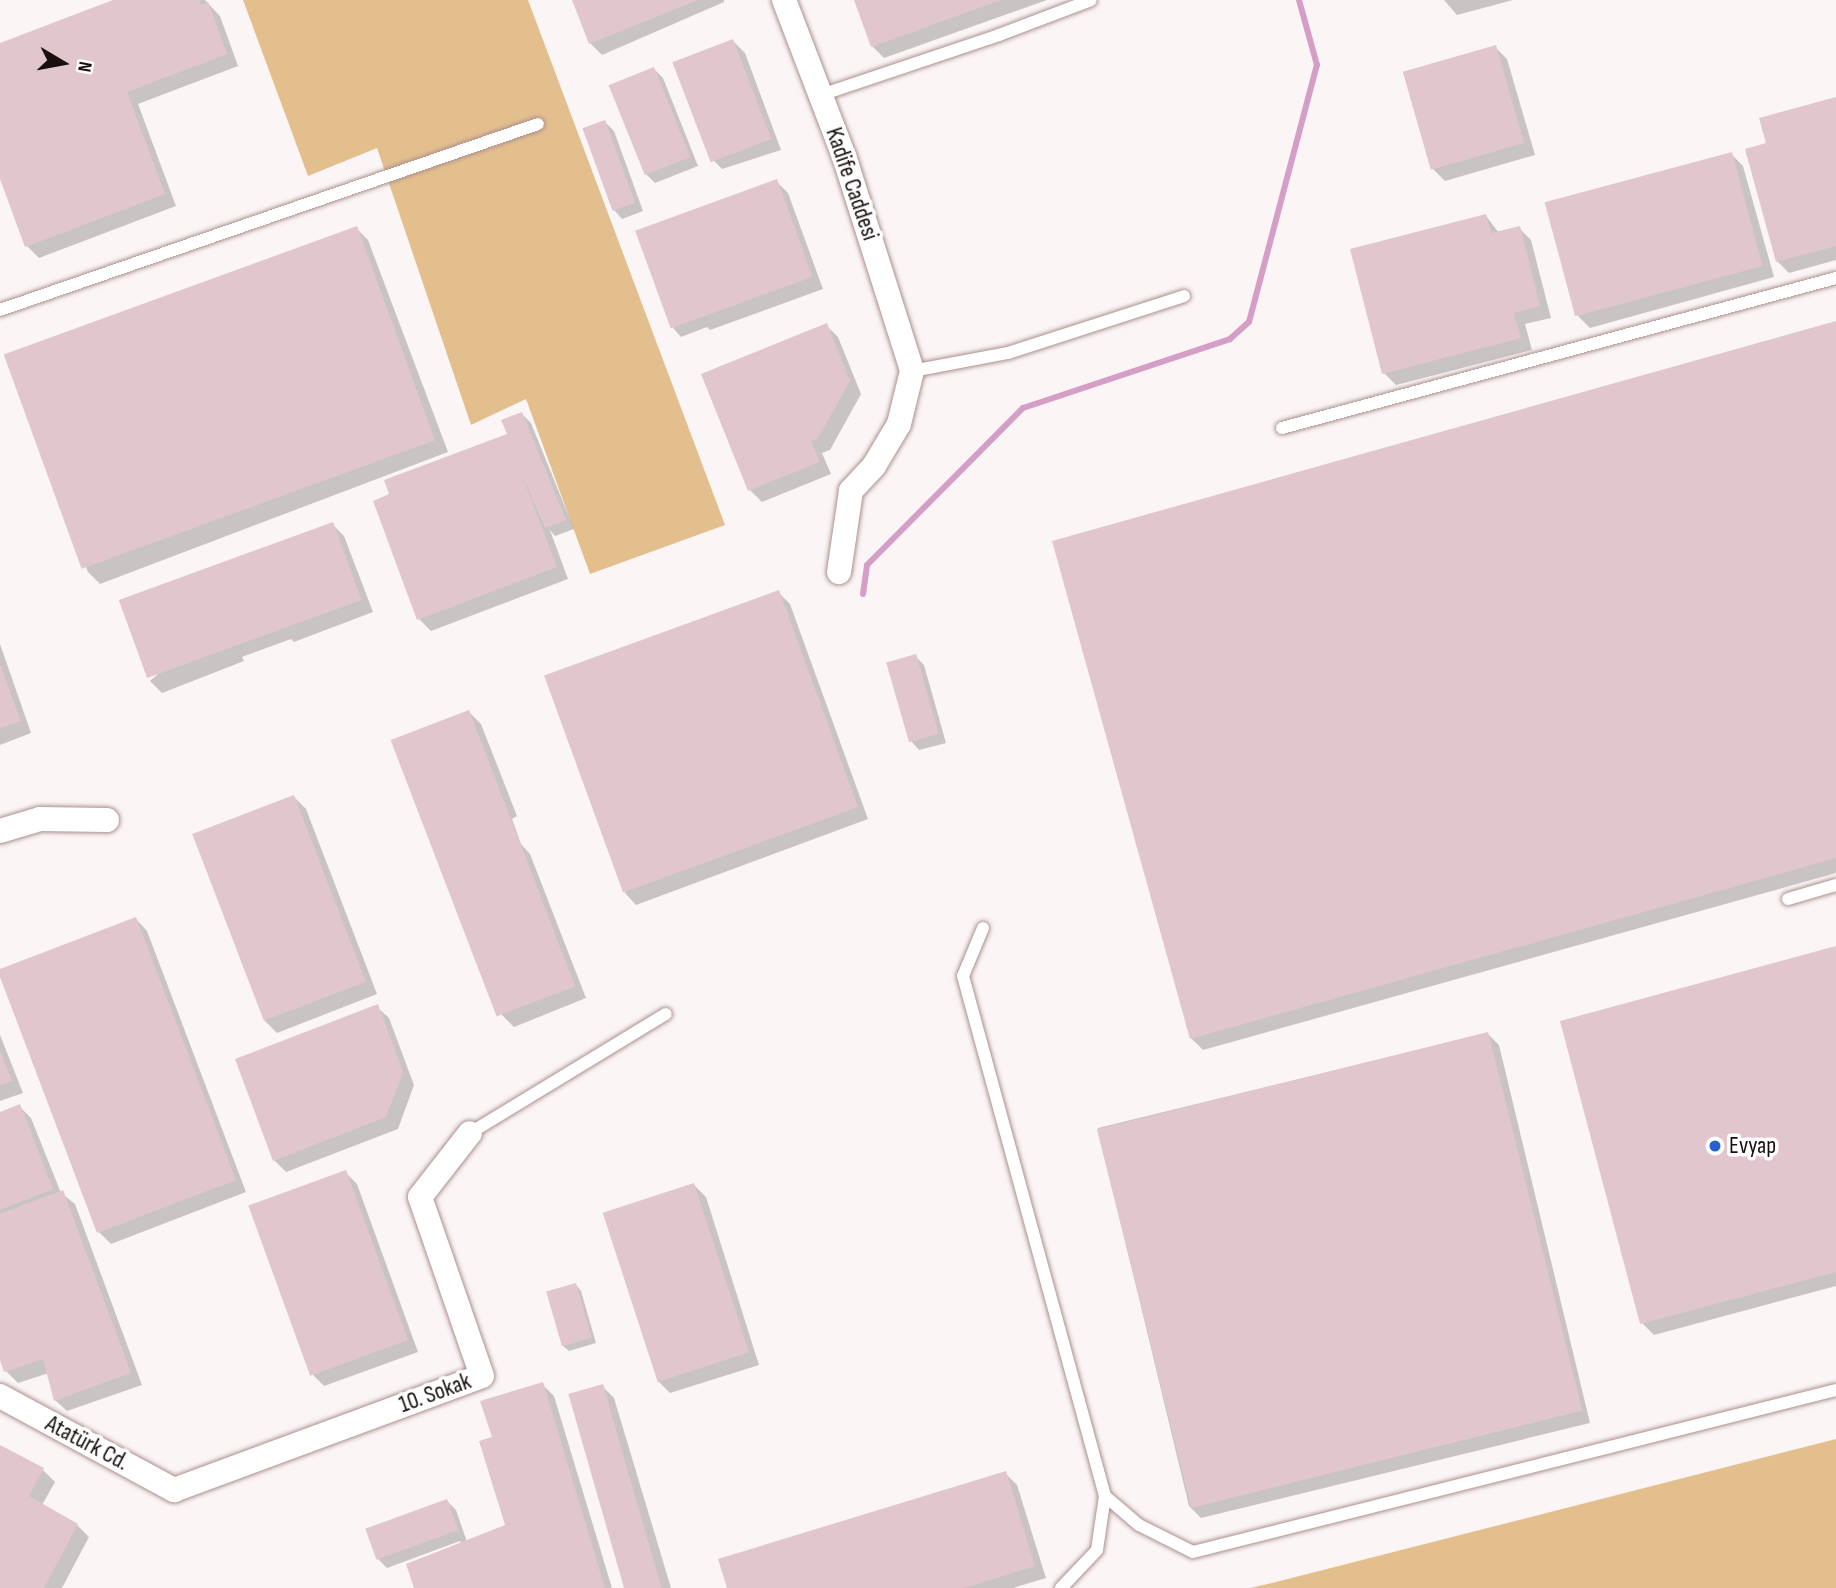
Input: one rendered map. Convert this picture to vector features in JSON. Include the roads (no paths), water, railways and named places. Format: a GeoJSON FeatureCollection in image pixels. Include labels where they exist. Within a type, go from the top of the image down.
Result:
{"type":"FeatureCollection","features":[{"type":"Feature","properties":{"kind":"street","name":"Kadife Caddesi"},"geometry":{"type":"LineString","coordinates":[[783,0],[844,156],[912,371]]}},
{"type":"Feature","properties":{"kind":"street"},"geometry":{"type":"LineString","coordinates":[[839,572],[851,491],[874,466],[898,424],[912,371]]}},
{"type":"Feature","properties":{"kind":"street"},"geometry":{"type":"LineString","coordinates":[[0,831],[40,819],[107,820]]}},
{"type":"Feature","properties":{"kind":"street","name":"10. Sokak"},"geometry":{"type":"LineString","coordinates":[[174,1490],[482,1376],[419,1197],[470,1133]]}},
{"type":"Feature","properties":{"kind":"street","name":"Atatürk Cd."},"geometry":{"type":"LineString","coordinates":[[0,1396],[174,1490]]}},
{"type":"Feature","properties":{"kind":"lane"},"geometry":{"type":"LineString","coordinates":[[821,95],[999,35],[1091,0]]}},
{"type":"Feature","properties":{"kind":"lane"},"geometry":{"type":"LineString","coordinates":[[0,310],[538,124]]}},
{"type":"Feature","properties":{"kind":"lane"},"geometry":{"type":"LineString","coordinates":[[1282,428],[1836,278]]}},
{"type":"Feature","properties":{"kind":"lane"},"geometry":{"type":"LineString","coordinates":[[912,371],[1008,354],[1184,296]]}},
{"type":"Feature","properties":{"kind":"lane"},"geometry":{"type":"LineString","coordinates":[[1788,899],[1836,885]]}},
{"type":"Feature","properties":{"kind":"lane"},"geometry":{"type":"LineString","coordinates":[[983,928],[964,976],[1105,1496],[1097,1550],[1061,1588]]}},
{"type":"Feature","properties":{"kind":"lane"},"geometry":{"type":"LineString","coordinates":[[470,1133],[666,1014]]}},
{"type":"Feature","properties":{"kind":"lane"},"geometry":{"type":"LineString","coordinates":[[1105,1496],[1139,1525],[1193,1552],[1836,1390]]}},
{"type":"Feature","properties":{"kind":"waterway"},"geometry":{"type":"LineString","coordinates":[[863,594],[867,565],[1023,408],[1230,339],[1249,322],[1317,65],[1299,0]]}},
{"type":"Feature","properties":{"kind":"place","name":"Evyap"},"geometry":{"type":"Point","coordinates":[1715,1146]}}]}
